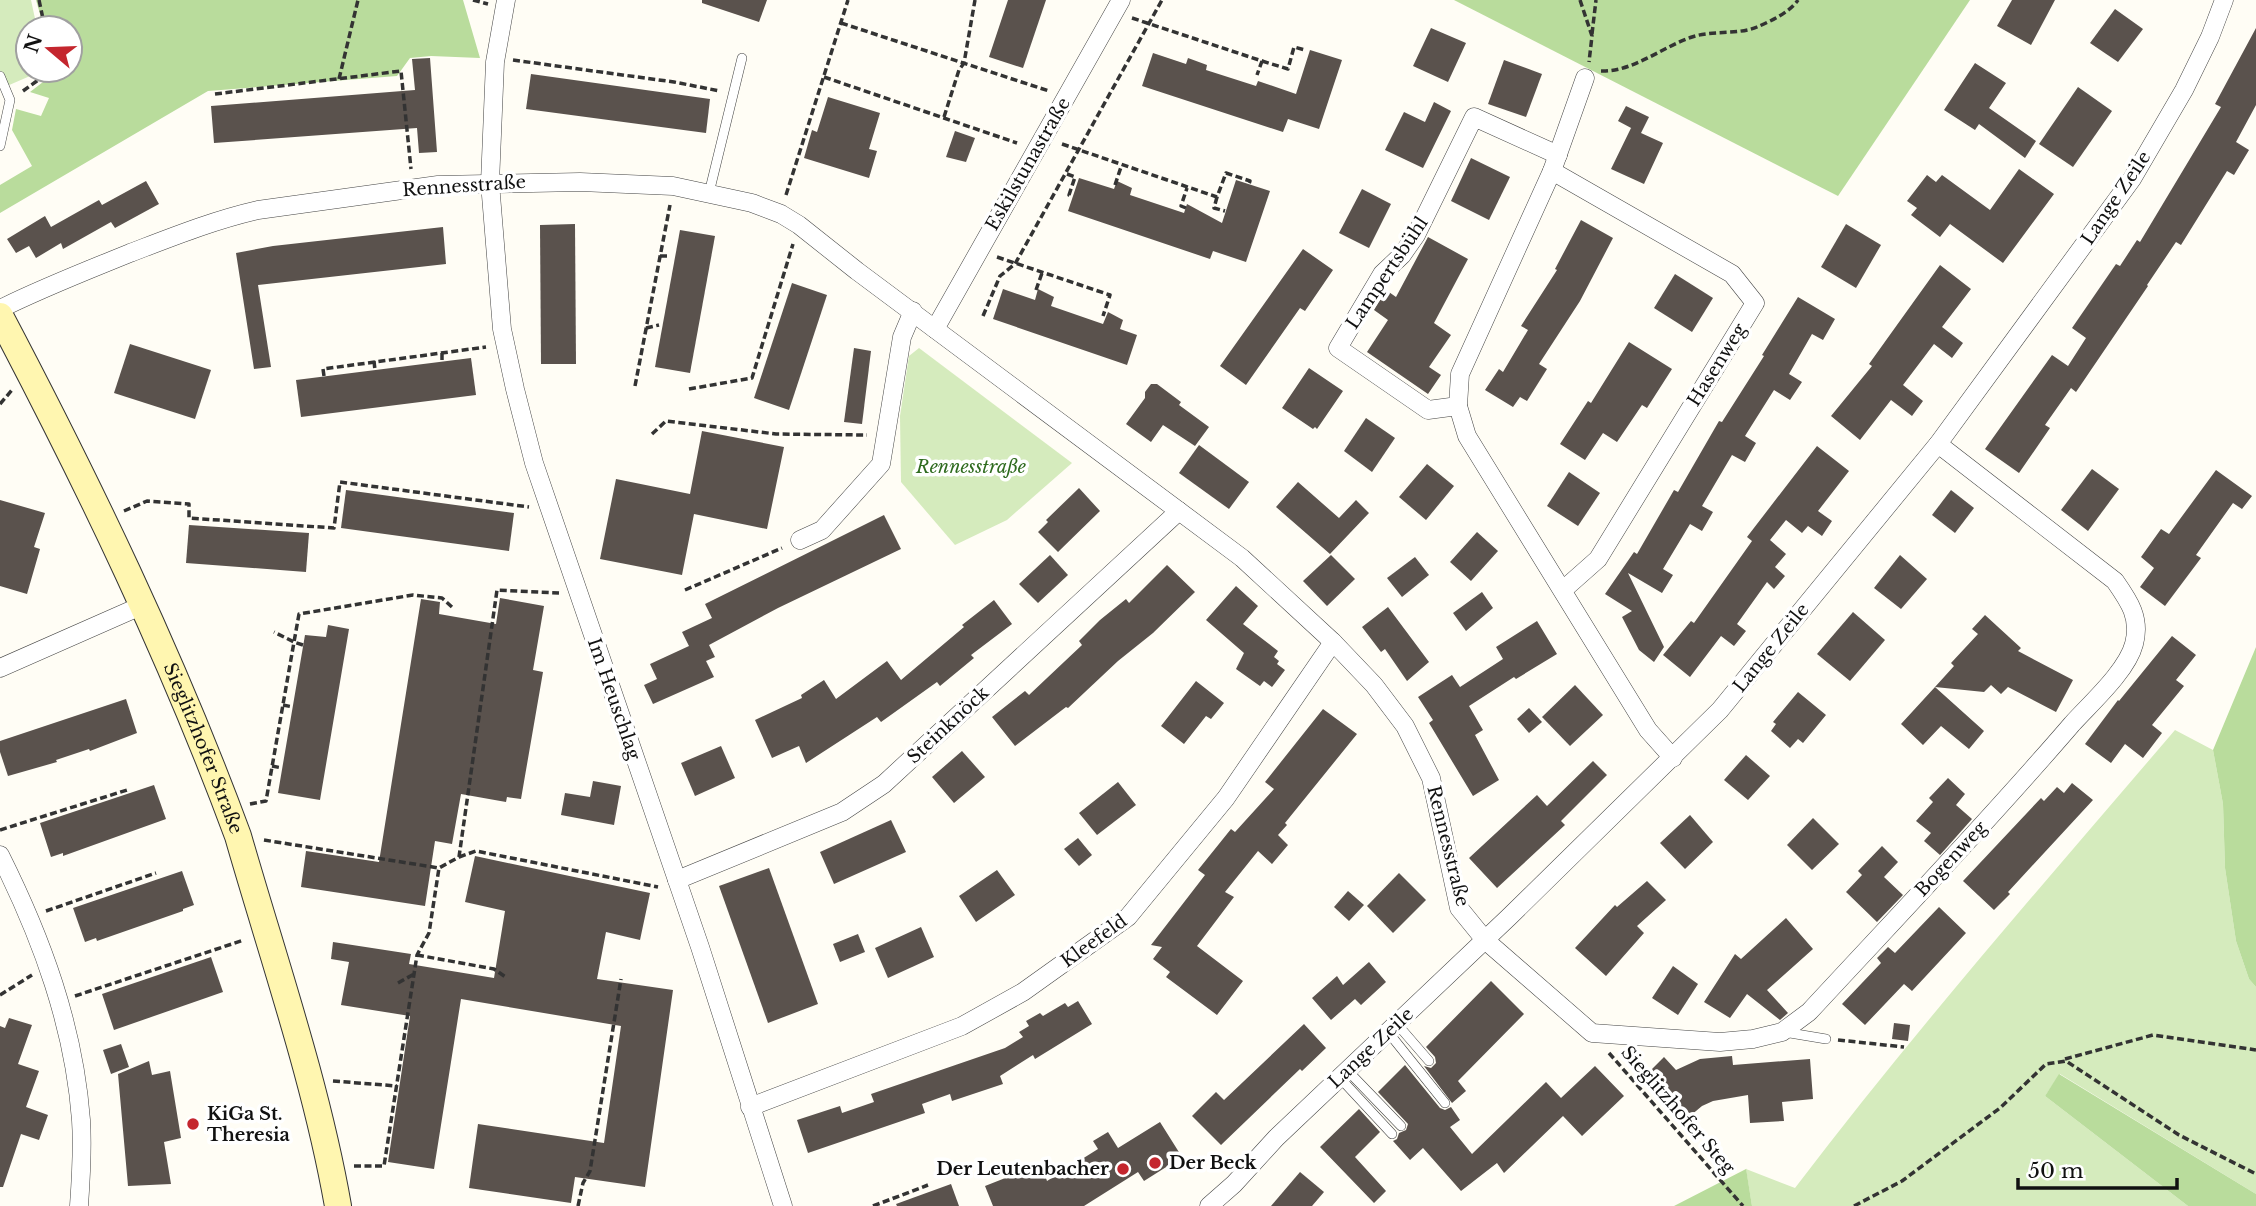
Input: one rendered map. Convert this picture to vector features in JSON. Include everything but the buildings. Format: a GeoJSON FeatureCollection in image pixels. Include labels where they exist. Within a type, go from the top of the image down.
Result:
{"type":"FeatureCollection","features":[{"type":"Feature","properties":{"kind":"main road","name":"Sieglitzhofer Straße"},"geometry":{"type":"LineString","coordinates":[[0,316],[104,519],[228,809],[310,1086],[331,1166],[338,1206]]}},
{"type":"Feature","properties":{"kind":"street"},"geometry":{"type":"LineString","coordinates":[[490,183],[495,62],[506,0]]}},
{"type":"Feature","properties":{"kind":"street","name":"Lange Zeile"},"geometry":{"type":"LineString","coordinates":[[1209,1206],[1234,1184],[1276,1138],[1485,940],[1720,710],[1938,444],[2132,179],[2184,90],[2210,37],[2224,0]]}},
{"type":"Feature","properties":{"kind":"street","name":"Eskilstunastraße"},"geometry":{"type":"LineString","coordinates":[[935,329],[1118,6]]}},
{"type":"Feature","properties":{"kind":"street"},"geometry":{"type":"LineString","coordinates":[[1586,74],[1555,163],[1460,373],[1458,406],[1466,436],[1648,730],[1673,758]]}},
{"type":"Feature","properties":{"kind":"street","name":"Lampertsbühl"},"geometry":{"type":"LineString","coordinates":[[1458,406],[1428,410],[1338,348],[1382,274],[1402,255],[1416,235],[1474,117],[1555,163]]}},
{"type":"Feature","properties":{"kind":"street","name":"Hasenweg"},"geometry":{"type":"LineString","coordinates":[[1555,163],[1732,274],[1755,303],[1598,559],[1563,590]]}},
{"type":"Feature","properties":{"kind":"street","name":"Rennesstraße"},"geometry":{"type":"LineString","coordinates":[[0,309],[60,281],[232,216],[413,188],[490,183],[580,182],[673,186],[752,203],[780,214],[799,225],[1242,558],[1374,685],[1405,726],[1431,778],[1459,908],[1485,940]]}},
{"type":"Feature","properties":{"kind":"street","name":"Im Heuschlag"},"geometry":{"type":"LineString","coordinates":[[490,183],[505,344],[529,446],[677,880],[783,1206]]}},
{"type":"Feature","properties":{"kind":"street"},"geometry":{"type":"LineString","coordinates":[[800,540],[822,530],[881,464],[902,337],[912,311]]}},
{"type":"Feature","properties":{"kind":"street","name":"Bogenweg"},"geometry":{"type":"LineString","coordinates":[[1592,1032],[1720,1042],[1753,1039],[1782,1032],[1809,1012],[2041,761],[2120,669],[2133,646],[2136,623],[2131,604],[2115,581],[1938,444]]}},
{"type":"Feature","properties":{"kind":"street","name":"Steinknöck"},"geometry":{"type":"LineString","coordinates":[[677,880],[842,811],[884,784],[1179,511]]}},
{"type":"Feature","properties":{"kind":"street"},"geometry":{"type":"LineString","coordinates":[[0,668],[143,605]]}},
{"type":"Feature","properties":{"kind":"street","name":"Kleefeld"},"geometry":{"type":"LineString","coordinates":[[750,1107],[962,1026],[1023,992],[1128,918],[1226,798],[1332,642]]}},
{"type":"Feature","properties":{"kind":"street"},"geometry":{"type":"LineString","coordinates":[[0,855],[30,916],[60,1001],[79,1101],[79,1206]]}},
{"type":"Feature","properties":{"kind":"street"},"geometry":{"type":"LineString","coordinates":[[1485,940],[1592,1032]]}},
{"type":"Feature","properties":{"kind":"lane"},"geometry":{"type":"LineString","coordinates":[[709,193],[742,58]]}},
{"type":"Feature","properties":{"kind":"lane"},"geometry":{"type":"LineString","coordinates":[[0,76],[10,100],[0,146]]}},
{"type":"Feature","properties":{"kind":"lane"},"geometry":{"type":"LineString","coordinates":[[1392,1028],[1429,1061]]}},
{"type":"Feature","properties":{"kind":"lane"},"geometry":{"type":"LineString","coordinates":[[1392,1028],[1445,1103]]}},
{"type":"Feature","properties":{"kind":"lane"},"geometry":{"type":"LineString","coordinates":[[1782,1032],[1826,1039]]}},
{"type":"Feature","properties":{"kind":"lane"},"geometry":{"type":"LineString","coordinates":[[1343,1074],[1401,1126]]}},
{"type":"Feature","properties":{"kind":"lane"},"geometry":{"type":"LineString","coordinates":[[1343,1074],[1392,1134]]}},
{"type":"Feature","properties":{"kind":"path"},"geometry":{"type":"LineString","coordinates":[[339,79],[358,0]]}},
{"type":"Feature","properties":{"kind":"path"},"geometry":{"type":"LineString","coordinates":[[780,214],[848,0]]}},
{"type":"Feature","properties":{"kind":"path"},"geometry":{"type":"LineString","coordinates":[[944,117],[959,70],[964,63],[975,0]]}},
{"type":"Feature","properties":{"kind":"path"},"geometry":{"type":"LineString","coordinates":[[983,316],[1000,276],[1015,264],[1162,0]]}},
{"type":"Feature","properties":{"kind":"path"},"geometry":{"type":"LineString","coordinates":[[1580,0],[1592,36]]}},
{"type":"Feature","properties":{"kind":"path"},"geometry":{"type":"LineString","coordinates":[[1596,0],[1586,74],[1622,69],[1668,46],[1696,36],[1755,28],[1793,8],[1798,0]]}},
{"type":"Feature","properties":{"kind":"path"},"geometry":{"type":"LineString","coordinates":[[1118,6],[1148,25],[1288,69],[1294,47],[1305,50]]}},
{"type":"Feature","properties":{"kind":"path"},"geometry":{"type":"LineString","coordinates":[[841,23],[1067,97]]}},
{"type":"Feature","properties":{"kind":"path"},"geometry":{"type":"LineString","coordinates":[[518,61],[674,82],[732,93]]}},
{"type":"Feature","properties":{"kind":"path"},"geometry":{"type":"LineString","coordinates":[[1257,75],[1262,61]]}},
{"type":"Feature","properties":{"kind":"path"},"geometry":{"type":"LineString","coordinates":[[215,94],[401,71],[413,188]]}},
{"type":"Feature","properties":{"kind":"path"},"geometry":{"type":"LineString","coordinates":[[824,77],[944,117],[1079,152],[1217,197]]}},
{"type":"Feature","properties":{"kind":"path"},"geometry":{"type":"LineString","coordinates":[[10,100],[34,84]]}},
{"type":"Feature","properties":{"kind":"path"},"geometry":{"type":"LineString","coordinates":[[1115,185],[1121,166]]}},
{"type":"Feature","properties":{"kind":"path"},"geometry":{"type":"LineString","coordinates":[[1225,211],[1214,208],[1226,173],[1250,181],[1249,184]]}},
{"type":"Feature","properties":{"kind":"path"},"geometry":{"type":"LineString","coordinates":[[1067,174],[1075,177],[1069,195],[1072,196]]}},
{"type":"Feature","properties":{"kind":"path"},"geometry":{"type":"LineString","coordinates":[[635,386],[673,186]]}},
{"type":"Feature","properties":{"kind":"path"},"geometry":{"type":"LineString","coordinates":[[1186,208],[1181,206],[1188,188]]}},
{"type":"Feature","properties":{"kind":"path"},"geometry":{"type":"LineString","coordinates":[[689,389],[752,378],[799,225]]}},
{"type":"Feature","properties":{"kind":"path"},"geometry":{"type":"LineString","coordinates":[[980,250],[1110,295],[1103,316]]}},
{"type":"Feature","properties":{"kind":"path"},"geometry":{"type":"LineString","coordinates":[[660,256],[670,256]]}},
{"type":"Feature","properties":{"kind":"path"},"geometry":{"type":"LineString","coordinates":[[1037,290],[1042,273]]}},
{"type":"Feature","properties":{"kind":"path"},"geometry":{"type":"LineString","coordinates":[[646,328],[659,325]]}},
{"type":"Feature","properties":{"kind":"path"},"geometry":{"type":"LineString","coordinates":[[324,376],[323,369],[505,344]]}},
{"type":"Feature","properties":{"kind":"path"},"geometry":{"type":"LineString","coordinates":[[442,353],[442,361]]}},
{"type":"Feature","properties":{"kind":"path"},"geometry":{"type":"LineString","coordinates":[[374,361],[375,370]]}},
{"type":"Feature","properties":{"kind":"path"},"geometry":{"type":"LineString","coordinates":[[652,434],[666,421],[776,434],[886,435]]}},
{"type":"Feature","properties":{"kind":"path"},"geometry":{"type":"LineString","coordinates":[[104,519],[147,501],[189,504],[189,518],[334,528],[340,482],[529,507],[548,503]]}},
{"type":"Feature","properties":{"kind":"path"},"geometry":{"type":"LineString","coordinates":[[685,590],[800,540]]}},
{"type":"Feature","properties":{"kind":"path"},"geometry":{"type":"LineString","coordinates":[[459,857],[497,590],[578,594]]}},
{"type":"Feature","properties":{"kind":"path"},"geometry":{"type":"LineString","coordinates":[[228,809],[266,801],[299,614],[413,595],[442,598],[452,607]]}},
{"type":"Feature","properties":{"kind":"path"},"geometry":{"type":"LineString","coordinates":[[274,632],[303,645]]}},
{"type":"Feature","properties":{"kind":"path"},"geometry":{"type":"LineString","coordinates":[[283,705],[293,707]]}},
{"type":"Feature","properties":{"kind":"path"},"geometry":{"type":"LineString","coordinates":[[272,766],[282,768]]}},
{"type":"Feature","properties":{"kind":"path"},"geometry":{"type":"LineString","coordinates":[[0,830],[127,790]]}},
{"type":"Feature","properties":{"kind":"path"},"geometry":{"type":"LineString","coordinates":[[238,836],[439,868],[476,851],[658,888],[677,880]]}},
{"type":"Feature","properties":{"kind":"path"},"geometry":{"type":"LineString","coordinates":[[331,1166],[384,1166],[416,955],[429,933],[439,868]]}},
{"type":"Feature","properties":{"kind":"path"},"geometry":{"type":"LineString","coordinates":[[30,916],[156,873]]}},
{"type":"Feature","properties":{"kind":"path"},"geometry":{"type":"LineString","coordinates":[[60,1001],[266,933]]}},
{"type":"Feature","properties":{"kind":"path"},"geometry":{"type":"LineString","coordinates":[[416,955],[494,969],[507,978]]}},
{"type":"Feature","properties":{"kind":"path"},"geometry":{"type":"LineString","coordinates":[[398,983],[414,974]]}},
{"type":"Feature","properties":{"kind":"path"},"geometry":{"type":"LineString","coordinates":[[0,995],[29,976]]}},
{"type":"Feature","properties":{"kind":"path"},"geometry":{"type":"LineString","coordinates":[[578,1206],[583,1183],[590,1171],[621,979]]}},
{"type":"Feature","properties":{"kind":"path","name":"Sieglitzhofer Steg"},"geometry":{"type":"LineString","coordinates":[[1592,1032],[1743,1206]]}},
{"type":"Feature","properties":{"kind":"path"},"geometry":{"type":"LineString","coordinates":[[1854,1206],[1902,1181],[2000,1108],[2046,1064],[2153,1035],[2256,1050]]}},
{"type":"Feature","properties":{"kind":"path"},"geometry":{"type":"LineString","coordinates":[[1826,1039],[1904,1048]]}},
{"type":"Feature","properties":{"kind":"path"},"geometry":{"type":"LineString","coordinates":[[2046,1064],[2066,1061],[2179,1135],[2256,1174]]}},
{"type":"Feature","properties":{"kind":"path"},"geometry":{"type":"LineString","coordinates":[[310,1086],[326,1080],[397,1086]]}},
{"type":"Feature","properties":{"kind":"path"},"geometry":{"type":"LineString","coordinates":[[873,1206],[928,1185]]}},
{"type":"Feature","properties":{"kind":"green space"},"geometry":{"type":"Polygon","coordinates":[[[0,0],[31,0],[34,14],[14,14],[14,83],[0,89],[0,0]]]}},
{"type":"Feature","properties":{"kind":"green space"},"geometry":{"type":"Polygon","coordinates":[[[36,0],[463,0],[480,58],[410,58],[397,76],[208,91],[0,213],[0,185],[32,166],[12,130],[16,109],[41,116],[49,98],[30,92],[40,84],[84,84],[84,14],[40,14],[36,0]]]}},
{"type":"Feature","properties":{"kind":"green space"},"geometry":{"type":"Polygon","coordinates":[[[1454,0],[1970,0],[1838,196],[1454,0]]]}},
{"type":"Feature","properties":{"kind":"green space","name":"Rennesstraße"},"geometry":{"type":"Polygon","coordinates":[[[919,348],[1072,463],[1007,520],[955,545],[901,482],[900,416],[909,356],[919,348]]]}},
{"type":"Feature","properties":{"kind":"green space"},"geometry":{"type":"Polygon","coordinates":[[[2256,647],[2256,987],[2249,979],[2236,941],[2225,868],[2223,804],[2213,750],[2256,647]]]}},
{"type":"Feature","properties":{"kind":"green space"},"geometry":{"type":"Polygon","coordinates":[[[2175,730],[2213,750],[2223,804],[2225,868],[2236,941],[2249,979],[2256,987],[2256,1194],[2060,1074],[2045,1096],[2188,1206],[1752,1206],[1746,1169],[1795,1188],[1934,1013],[2175,730]]]}},
{"type":"Feature","properties":{"kind":"green space"},"geometry":{"type":"Polygon","coordinates":[[[2059,1074],[2256,1194],[2256,1206],[2188,1206],[2045,1096],[2059,1074]]]}},
{"type":"Feature","properties":{"kind":"green space"},"geometry":{"type":"Polygon","coordinates":[[[1746,1169],[1752,1206],[1674,1206],[1746,1169]]]}},
{"type":"Feature","properties":{"kind":"place","name":"KiGa St. Theresia"},"geometry":{"type":"Point","coordinates":[193,1124]}},
{"type":"Feature","properties":{"kind":"place","name":"Der Beck"},"geometry":{"type":"Point","coordinates":[1155,1163]}},
{"type":"Feature","properties":{"kind":"place","name":"Der Leutenbacher"},"geometry":{"type":"Point","coordinates":[1123,1169]}}]}
